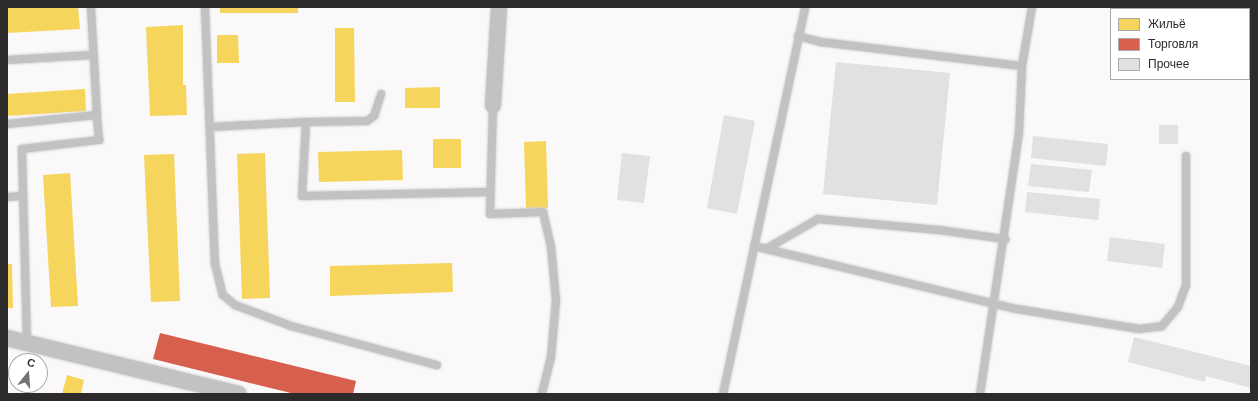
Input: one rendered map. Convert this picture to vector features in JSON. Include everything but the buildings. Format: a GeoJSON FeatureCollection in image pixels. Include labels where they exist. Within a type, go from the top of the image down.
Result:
{"type":"FeatureCollection","features":[{"type":"Feature","properties":{"kind":"street"},"geometry":{"type":"LineString","coordinates":[[493,105],[499,7]]}},
{"type":"Feature","properties":{"kind":"street"},"geometry":{"type":"LineString","coordinates":[[7,338],[204,390],[238,394]]}},
{"type":"Feature","properties":{"kind":"lane"},"geometry":{"type":"LineString","coordinates":[[28,343],[22,149],[99,140],[91,7]]}},
{"type":"Feature","properties":{"kind":"lane"},"geometry":{"type":"LineString","coordinates":[[205,7],[215,264],[223,295],[235,305],[291,326],[437,364]]}},
{"type":"Feature","properties":{"kind":"lane"},"geometry":{"type":"LineString","coordinates":[[723,394],[804,7]]}},
{"type":"Feature","properties":{"kind":"lane"},"geometry":{"type":"LineString","coordinates":[[980,394],[1005,239],[1020,133],[1022,66],[1032,7]]}},
{"type":"Feature","properties":{"kind":"lane"},"geometry":{"type":"LineString","coordinates":[[798,36],[821,42],[1022,66]]}},
{"type":"Feature","properties":{"kind":"lane"},"geometry":{"type":"LineString","coordinates":[[7,60],[93,55]]}},
{"type":"Feature","properties":{"kind":"lane"},"geometry":{"type":"LineString","coordinates":[[210,127],[306,122],[367,121],[374,116],[381,94]]}},
{"type":"Feature","properties":{"kind":"lane"},"geometry":{"type":"LineString","coordinates":[[493,105],[490,214],[543,212],[551,247],[556,300],[551,357],[542,394]]}},
{"type":"Feature","properties":{"kind":"lane"},"geometry":{"type":"LineString","coordinates":[[7,124],[97,115]]}},
{"type":"Feature","properties":{"kind":"lane"},"geometry":{"type":"LineString","coordinates":[[306,122],[302,196],[490,192]]}},
{"type":"Feature","properties":{"kind":"lane"},"geometry":{"type":"LineString","coordinates":[[754,246],[994,304],[1139,329],[1162,326],[1178,307],[1186,285],[1186,156]]}},
{"type":"Feature","properties":{"kind":"lane"},"geometry":{"type":"LineString","coordinates":[[7,197],[23,196]]}},
{"type":"Feature","properties":{"kind":"lane"},"geometry":{"type":"LineString","coordinates":[[766,249],[818,220],[939,230],[1005,239]]}}]}
